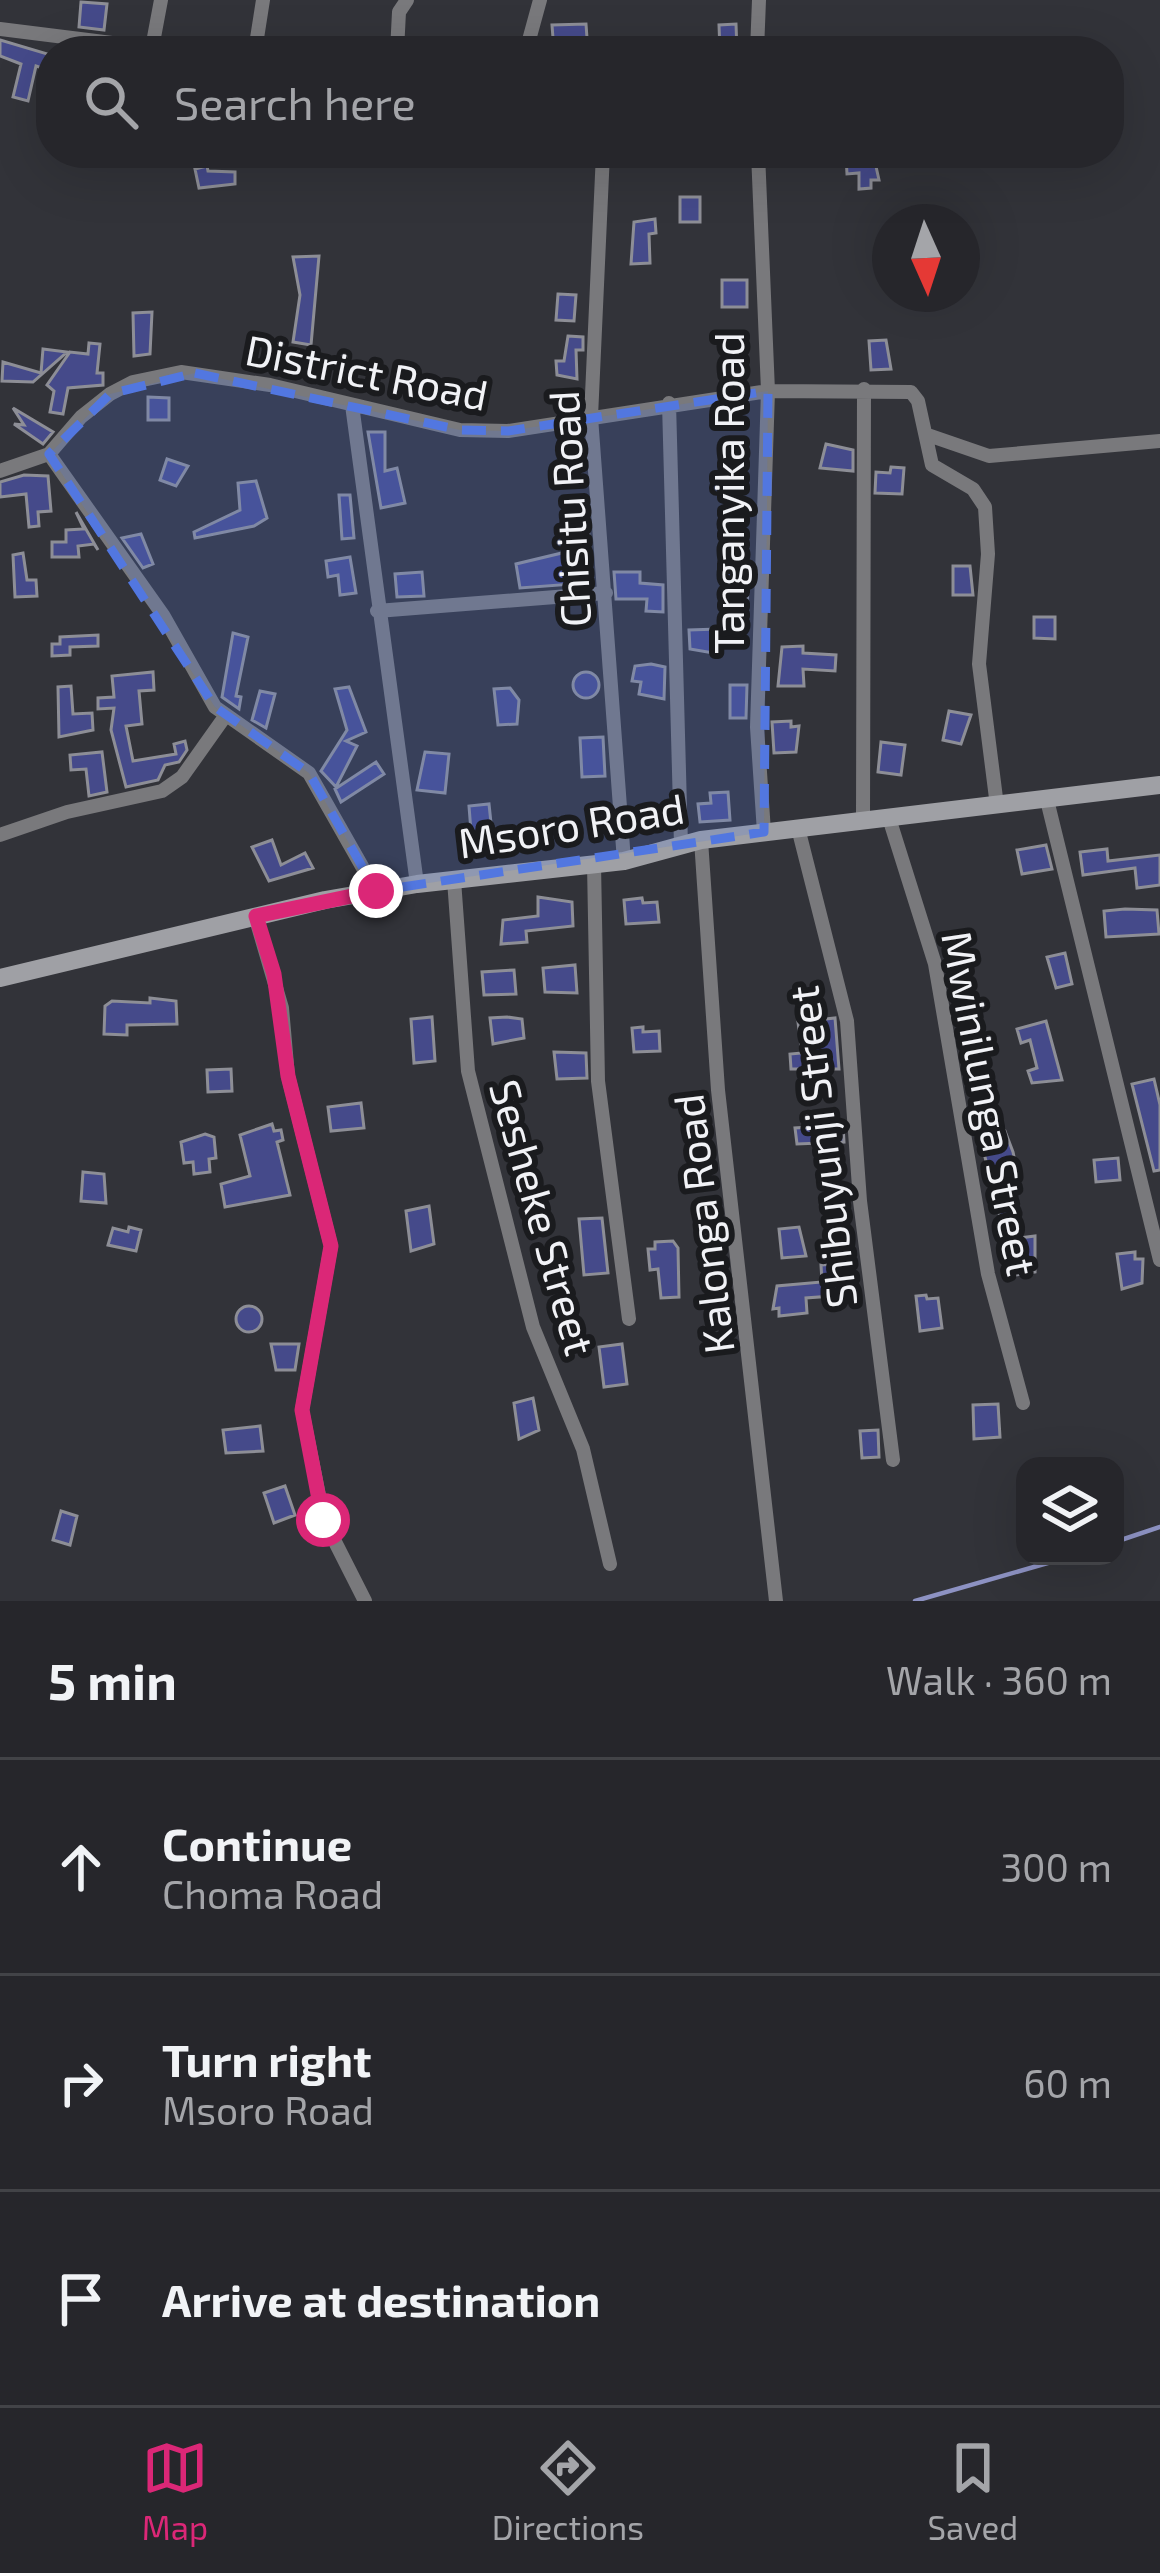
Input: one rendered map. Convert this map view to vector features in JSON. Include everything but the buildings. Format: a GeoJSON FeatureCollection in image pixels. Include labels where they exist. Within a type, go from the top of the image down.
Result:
{"type":"FeatureCollection","features":[{"type":"Feature","properties":{"kind":"street"},"geometry":{"type":"LineString","coordinates":[[154,36],[161,0]]}},
{"type":"Feature","properties":{"kind":"street"},"geometry":{"type":"LineString","coordinates":[[257,36],[263,0]]}},
{"type":"Feature","properties":{"kind":"street"},"geometry":{"type":"LineString","coordinates":[[398,36],[399,12],[407,0]]}},
{"type":"Feature","properties":{"kind":"street"},"geometry":{"type":"LineString","coordinates":[[530,36],[540,0]]}},
{"type":"Feature","properties":{"kind":"street"},"geometry":{"type":"LineString","coordinates":[[758,36],[759,0]]}},
{"type":"Feature","properties":{"kind":"street"},"geometry":{"type":"LineString","coordinates":[[0,29],[56,36]]}},
{"type":"Feature","properties":{"kind":"street","name":"Chisitu Road"},"geometry":{"type":"LineString","coordinates":[[602,168],[591,417],[624,861]]}},
{"type":"Feature","properties":{"kind":"street","name":"Tanganyika Road"},"geometry":{"type":"LineString","coordinates":[[759,168],[768,391],[758,727],[764,832]]}},
{"type":"Feature","properties":{"kind":"street","name":"District Road"},"geometry":{"type":"LineString","coordinates":[[0,472],[50,454],[80,417],[110,394],[158,374],[195,373],[460,430],[508,430],[768,391],[896,390],[911,392],[918,401],[928,435]]}},
{"type":"Feature","properties":{"kind":"street"},"geometry":{"type":"LineString","coordinates":[[863,820],[864,389]]}},
{"type":"Feature","properties":{"kind":"street","name":"Kalonga Road"},"geometry":{"type":"LineString","coordinates":[[669,403],[691,842],[776,1601]]}},
{"type":"Feature","properties":{"kind":"street"},"geometry":{"type":"LineString","coordinates":[[352,406],[417,884]]}},
{"type":"Feature","properties":{"kind":"street"},"geometry":{"type":"LineString","coordinates":[[997,806],[980,664],[988,554],[985,507],[973,488],[932,465],[928,435],[989,456],[1160,441]]}},
{"type":"Feature","properties":{"kind":"street"},"geometry":{"type":"LineString","coordinates":[[50,454],[163,616],[203,691],[226,715],[309,772],[376,891]]}},
{"type":"Feature","properties":{"kind":"street"},"geometry":{"type":"LineString","coordinates":[[377,610],[606,592]]}},
{"type":"Feature","properties":{"kind":"street"},"geometry":{"type":"LineString","coordinates":[[0,836],[67,812],[162,791],[182,777],[226,715]]}},
{"type":"Feature","properties":{"kind":"street","name":"Msoro Road"},"geometry":{"type":"LineString","coordinates":[[0,978],[256,916],[417,884],[624,861],[691,842],[764,832],[1160,785]]}},
{"type":"Feature","properties":{"kind":"street"},"geometry":{"type":"LineString","coordinates":[[1047,800],[1160,1260]]}},
{"type":"Feature","properties":{"kind":"street","name":"Mwinilunga Street"},"geometry":{"type":"LineString","coordinates":[[889,818],[935,964],[988,1274],[1023,1402]]}},
{"type":"Feature","properties":{"kind":"street","name":"Shibuyunji Street"},"geometry":{"type":"LineString","coordinates":[[798,828],[847,1021],[860,1201],[892,1460]]}},
{"type":"Feature","properties":{"kind":"street"},"geometry":{"type":"LineString","coordinates":[[594,864],[598,1081],[628,1319]]}},
{"type":"Feature","properties":{"kind":"street","name":"Sesheke Street"},"geometry":{"type":"LineString","coordinates":[[454,880],[468,1071],[533,1327],[584,1449],[610,1564]]}},
{"type":"Feature","properties":{"kind":"street"},"geometry":{"type":"LineString","coordinates":[[256,916],[278,991],[290,1089],[331,1246],[302,1410],[323,1520],[365,1601]]}},
{"type":"Feature","properties":{"kind":"highlighted area"},"geometry":{"type":"Polygon","coordinates":[[[195,373],[460,430],[508,431],[768,391],[764,832],[376,891],[309,773],[215,707],[49,454],[110,394],[195,373]]]}},
{"type":"Feature","properties":{"kind":"waterway"},"geometry":{"type":"LineString","coordinates":[[1124,1539],[1160,1527]]}},
{"type":"Feature","properties":{"kind":"waterway"},"geometry":{"type":"LineString","coordinates":[[915,1601],[1041,1565]]}},
{"type":"Feature","properties":{"kind":"route"},"geometry":{"type":"LineString","coordinates":[[323,1520],[302,1410],[331,1246],[313,1161],[293,1101],[282,1008],[256,916],[376,891]]}}]}
